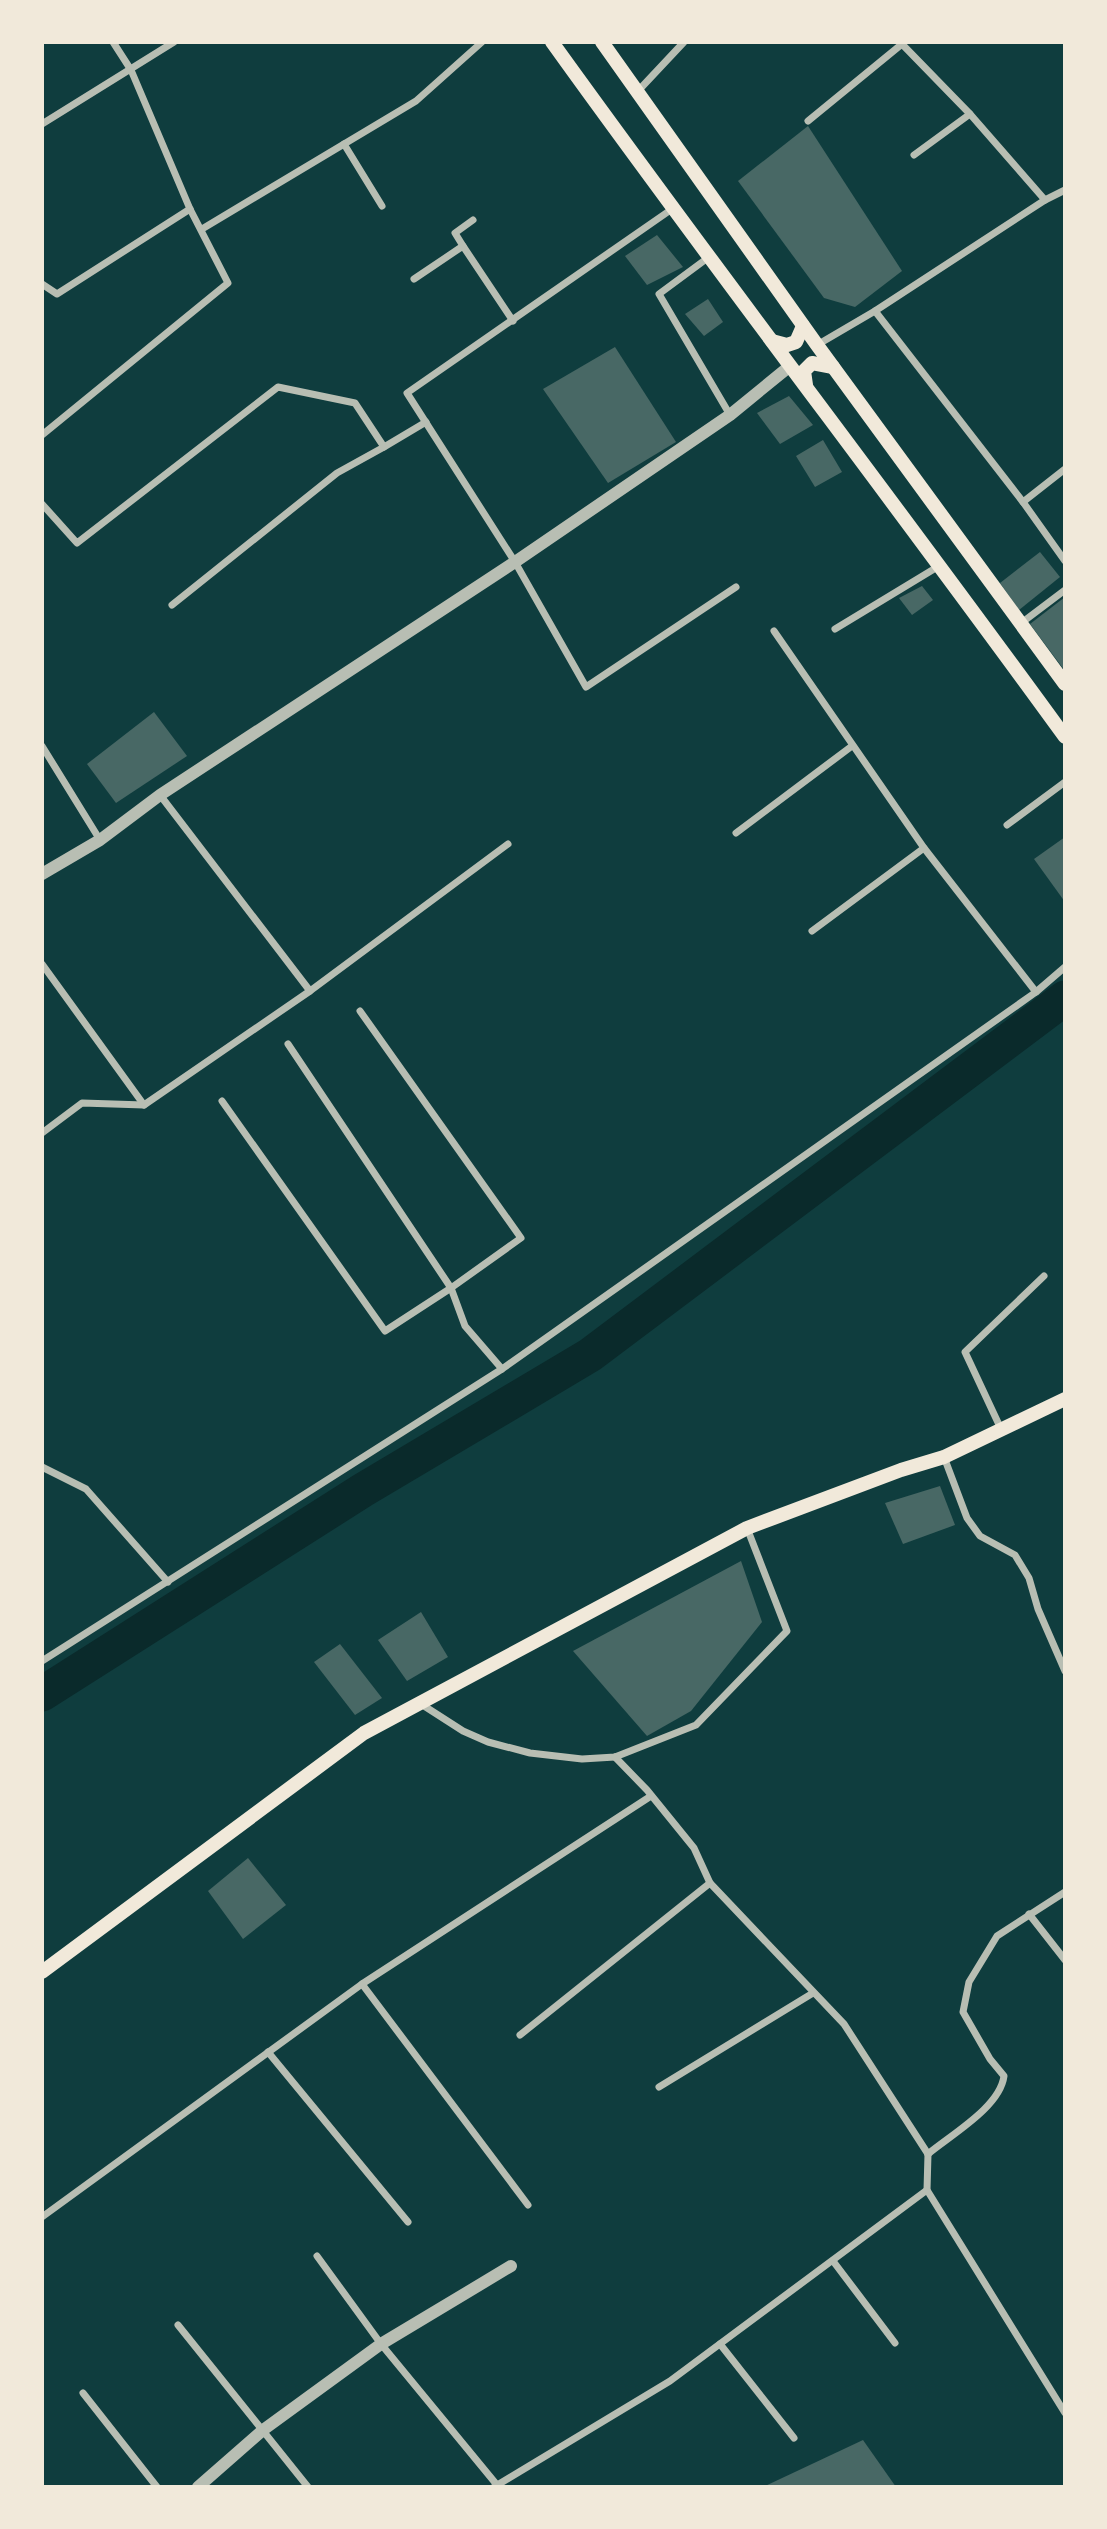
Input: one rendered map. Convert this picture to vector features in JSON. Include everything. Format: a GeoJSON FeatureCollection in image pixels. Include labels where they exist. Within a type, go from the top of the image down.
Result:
{"type":"FeatureCollection","features":[{"type":"Feature","properties":{"kind":"main road"},"geometry":{"type":"LineString","coordinates":[[552,42],[672,209],[940,565],[1065,737]]}},
{"type":"Feature","properties":{"kind":"main road"},"geometry":{"type":"LineString","coordinates":[[602,42],[803,326],[1065,684]]}},
{"type":"Feature","properties":{"kind":"main road"},"geometry":{"type":"LineString","coordinates":[[772,341],[787,345],[796,342],[803,326]]}},
{"type":"Feature","properties":{"kind":"main road"},"geometry":{"type":"LineString","coordinates":[[806,385],[804,371],[812,363],[820,362],[833,367]]}},
{"type":"Feature","properties":{"kind":"main road"},"geometry":{"type":"LineString","coordinates":[[42,1972],[364,1733],[747,1528],[901,1470],[944,1457],[1065,1399]]}},
{"type":"Feature","properties":{"kind":"street"},"geometry":{"type":"LineString","coordinates":[[42,435],[228,283],[190,209],[131,70],[113,42]]}},
{"type":"Feature","properties":{"kind":"street"},"geometry":{"type":"LineString","coordinates":[[42,124],[174,42]]}},
{"type":"Feature","properties":{"kind":"street"},"geometry":{"type":"LineString","coordinates":[[202,229],[416,101],[482,42]]}},
{"type":"Feature","properties":{"kind":"street"},"geometry":{"type":"LineString","coordinates":[[638,91],[684,42]]}},
{"type":"Feature","properties":{"kind":"street"},"geometry":{"type":"LineString","coordinates":[[808,121],[901,43],[970,114],[1045,200]]}},
{"type":"Feature","properties":{"kind":"street"},"geometry":{"type":"LineString","coordinates":[[914,155],[970,114]]}},
{"type":"Feature","properties":{"kind":"street"},"geometry":{"type":"LineString","coordinates":[[344,144],[382,206]]}},
{"type":"Feature","properties":{"kind":"street"},"geometry":{"type":"LineString","coordinates":[[817,345],[875,311],[1045,200],[1065,190]]}},
{"type":"Feature","properties":{"kind":"street"},"geometry":{"type":"LineString","coordinates":[[42,284],[57,294],[190,209]]}},
{"type":"Feature","properties":{"kind":"street"},"geometry":{"type":"LineString","coordinates":[[672,209],[407,393],[515,562],[586,687],[736,586]]}},
{"type":"Feature","properties":{"kind":"street"},"geometry":{"type":"LineString","coordinates":[[473,220],[455,233],[513,321]]}},
{"type":"Feature","properties":{"kind":"street"},"geometry":{"type":"LineString","coordinates":[[414,279],[463,246]]}},
{"type":"Feature","properties":{"kind":"street"},"geometry":{"type":"LineString","coordinates":[[710,257],[659,294],[730,415]]}},
{"type":"Feature","properties":{"kind":"street"},"geometry":{"type":"LineString","coordinates":[[875,311],[1023,502],[1065,561]]}},
{"type":"Feature","properties":{"kind":"street"},"geometry":{"type":"LineString","coordinates":[[42,874],[100,840],[160,795],[515,562],[730,415],[790,366]]}},
{"type":"Feature","properties":{"kind":"street"},"geometry":{"type":"LineString","coordinates":[[42,504],[76,543],[278,387],[355,403],[384,447]]}},
{"type":"Feature","properties":{"kind":"street"},"geometry":{"type":"LineString","coordinates":[[172,605],[337,473],[426,422]]}},
{"type":"Feature","properties":{"kind":"street"},"geometry":{"type":"LineString","coordinates":[[1023,502],[1065,469]]}},
{"type":"Feature","properties":{"kind":"street"},"geometry":{"type":"LineString","coordinates":[[835,629],[940,565]]}},
{"type":"Feature","properties":{"kind":"street"},"geometry":{"type":"LineString","coordinates":[[1020,625],[1065,590]]}},
{"type":"Feature","properties":{"kind":"street"},"geometry":{"type":"LineString","coordinates":[[774,631],[924,848],[1036,992]]}},
{"type":"Feature","properties":{"kind":"street"},"geometry":{"type":"LineString","coordinates":[[42,746],[100,840]]}},
{"type":"Feature","properties":{"kind":"street"},"geometry":{"type":"LineString","coordinates":[[736,833],[852,746]]}},
{"type":"Feature","properties":{"kind":"street"},"geometry":{"type":"LineString","coordinates":[[1007,825],[1065,782]]}},
{"type":"Feature","properties":{"kind":"street"},"geometry":{"type":"LineString","coordinates":[[160,795],[310,990]]}},
{"type":"Feature","properties":{"kind":"street"},"geometry":{"type":"LineString","coordinates":[[42,1133],[82,1103],[144,1105],[310,990],[508,844]]}},
{"type":"Feature","properties":{"kind":"street"},"geometry":{"type":"LineString","coordinates":[[812,931],[924,848]]}},
{"type":"Feature","properties":{"kind":"street"},"geometry":{"type":"LineString","coordinates":[[42,964],[144,1105]]}},
{"type":"Feature","properties":{"kind":"street"},"geometry":{"type":"LineString","coordinates":[[42,1661],[502,1369],[1036,992],[1065,967]]}},
{"type":"Feature","properties":{"kind":"street"},"geometry":{"type":"LineString","coordinates":[[222,1101],[386,1331],[521,1238],[360,1011]]}},
{"type":"Feature","properties":{"kind":"street"},"geometry":{"type":"LineString","coordinates":[[288,1044],[451,1288],[465,1326],[502,1369]]}},
{"type":"Feature","properties":{"kind":"street"},"geometry":{"type":"LineString","coordinates":[[1001,1430],[965,1352],[1044,1276]]}},
{"type":"Feature","properties":{"kind":"street"},"geometry":{"type":"LineString","coordinates":[[944,1457],[967,1518],[979,1536],[1015,1555],[1029,1578],[1038,1609],[1065,1671]]}},
{"type":"Feature","properties":{"kind":"street"},"geometry":{"type":"LineString","coordinates":[[42,1467],[86,1489],[168,1582]]}},
{"type":"Feature","properties":{"kind":"street"},"geometry":{"type":"LineString","coordinates":[[420,1704],[463,1731],[488,1742],[530,1753],[582,1759],[615,1757],[696,1725],[786,1631],[747,1528]]}},
{"type":"Feature","properties":{"kind":"street"},"geometry":{"type":"LineString","coordinates":[[615,1757],[694,1849],[710,1883],[844,2024],[928,2154],[927,2190],[1065,2413]]}},
{"type":"Feature","properties":{"kind":"street"},"geometry":{"type":"LineString","coordinates":[[42,2217],[362,1984],[651,1796]]}},
{"type":"Feature","properties":{"kind":"street"},"geometry":{"type":"LineString","coordinates":[[520,2035],[710,1883]]}},
{"type":"Feature","properties":{"kind":"street"},"geometry":{"type":"LineString","coordinates":[[928,2154],[991,2104],[1003,2088],[1004,2076],[990,2059],[963,2012],[969,1982],[997,1936],[1065,1892]]}},
{"type":"Feature","properties":{"kind":"street"},"geometry":{"type":"LineString","coordinates":[[1029,1914],[1065,1960]]}},
{"type":"Feature","properties":{"kind":"street"},"geometry":{"type":"LineString","coordinates":[[362,1984],[528,2205]]}},
{"type":"Feature","properties":{"kind":"street"},"geometry":{"type":"LineString","coordinates":[[659,2087],[813,1993]]}},
{"type":"Feature","properties":{"kind":"street"},"geometry":{"type":"LineString","coordinates":[[268,2052],[408,2222]]}},
{"type":"Feature","properties":{"kind":"street"},"geometry":{"type":"LineString","coordinates":[[317,2256],[381,2344],[496,2486],[670,2381],[927,2190]]}},
{"type":"Feature","properties":{"kind":"street"},"geometry":{"type":"LineString","coordinates":[[834,2261],[895,2343]]}},
{"type":"Feature","properties":{"kind":"street"},"geometry":{"type":"LineString","coordinates":[[198,2487],[263,2430],[381,2344],[511,2266]]}},
{"type":"Feature","properties":{"kind":"street"},"geometry":{"type":"LineString","coordinates":[[178,2325],[308,2487]]}},
{"type":"Feature","properties":{"kind":"street"},"geometry":{"type":"LineString","coordinates":[[720,2344],[794,2438]]}},
{"type":"Feature","properties":{"kind":"street"},"geometry":{"type":"LineString","coordinates":[[83,2393],[157,2487]]}},
{"type":"Feature","properties":{"kind":"building"},"geometry":{"type":"Polygon","coordinates":[[[808,126],[902,271],[855,307],[824,298],[738,181],[808,126]]]}},
{"type":"Feature","properties":{"kind":"building"},"geometry":{"type":"Polygon","coordinates":[[[657,235],[683,267],[647,285],[625,256],[657,235]]]}},
{"type":"Feature","properties":{"kind":"building"},"geometry":{"type":"Polygon","coordinates":[[[708,299],[723,322],[704,336],[685,314],[708,299]]]}},
{"type":"Feature","properties":{"kind":"building"},"geometry":{"type":"Polygon","coordinates":[[[615,347],[676,442],[608,483],[543,389],[615,347]]]}},
{"type":"Feature","properties":{"kind":"building"},"geometry":{"type":"Polygon","coordinates":[[[789,396],[813,425],[780,444],[757,413],[789,396]]]}},
{"type":"Feature","properties":{"kind":"building"},"geometry":{"type":"Polygon","coordinates":[[[823,440],[842,472],[815,487],[796,456],[823,440]]]}},
{"type":"Feature","properties":{"kind":"building"},"geometry":{"type":"Polygon","coordinates":[[[1040,552],[1060,577],[1019,610],[1000,583],[1040,552]]]}},
{"type":"Feature","properties":{"kind":"building"},"geometry":{"type":"Polygon","coordinates":[[[922,586],[933,600],[912,615],[899,598],[922,586]]]}},
{"type":"Feature","properties":{"kind":"building"},"geometry":{"type":"Polygon","coordinates":[[[1065,597],[1065,671],[1030,624],[1065,597]]]}},
{"type":"Feature","properties":{"kind":"building"},"geometry":{"type":"Polygon","coordinates":[[[154,712],[187,756],[116,803],[87,764],[154,712]]]}},
{"type":"Feature","properties":{"kind":"building"},"geometry":{"type":"Polygon","coordinates":[[[1065,837],[1065,902],[1034,859],[1065,837]]]}},
{"type":"Feature","properties":{"kind":"building"},"geometry":{"type":"Polygon","coordinates":[[[940,1486],[955,1525],[903,1544],[885,1503],[940,1486]]]}},
{"type":"Feature","properties":{"kind":"building"},"geometry":{"type":"Polygon","coordinates":[[[741,1561],[762,1622],[691,1711],[647,1736],[573,1651],[741,1561]]]}},
{"type":"Feature","properties":{"kind":"building"},"geometry":{"type":"Polygon","coordinates":[[[421,1612],[448,1657],[407,1681],[378,1640],[421,1612]]]}},
{"type":"Feature","properties":{"kind":"building"},"geometry":{"type":"Polygon","coordinates":[[[340,1644],[382,1698],[355,1715],[314,1662],[340,1644]]]}},
{"type":"Feature","properties":{"kind":"building"},"geometry":{"type":"Polygon","coordinates":[[[248,1858],[286,1905],[243,1939],[208,1891],[248,1858]]]}},
{"type":"Feature","properties":{"kind":"building"},"geometry":{"type":"Polygon","coordinates":[[[863,2440],[896,2487],[763,2487],[863,2440]]]}},
{"type":"Feature","properties":{"kind":"waterway"},"geometry":{"type":"LineString","coordinates":[[42,1694],[363,1490],[590,1355],[1065,998]]}}]}
